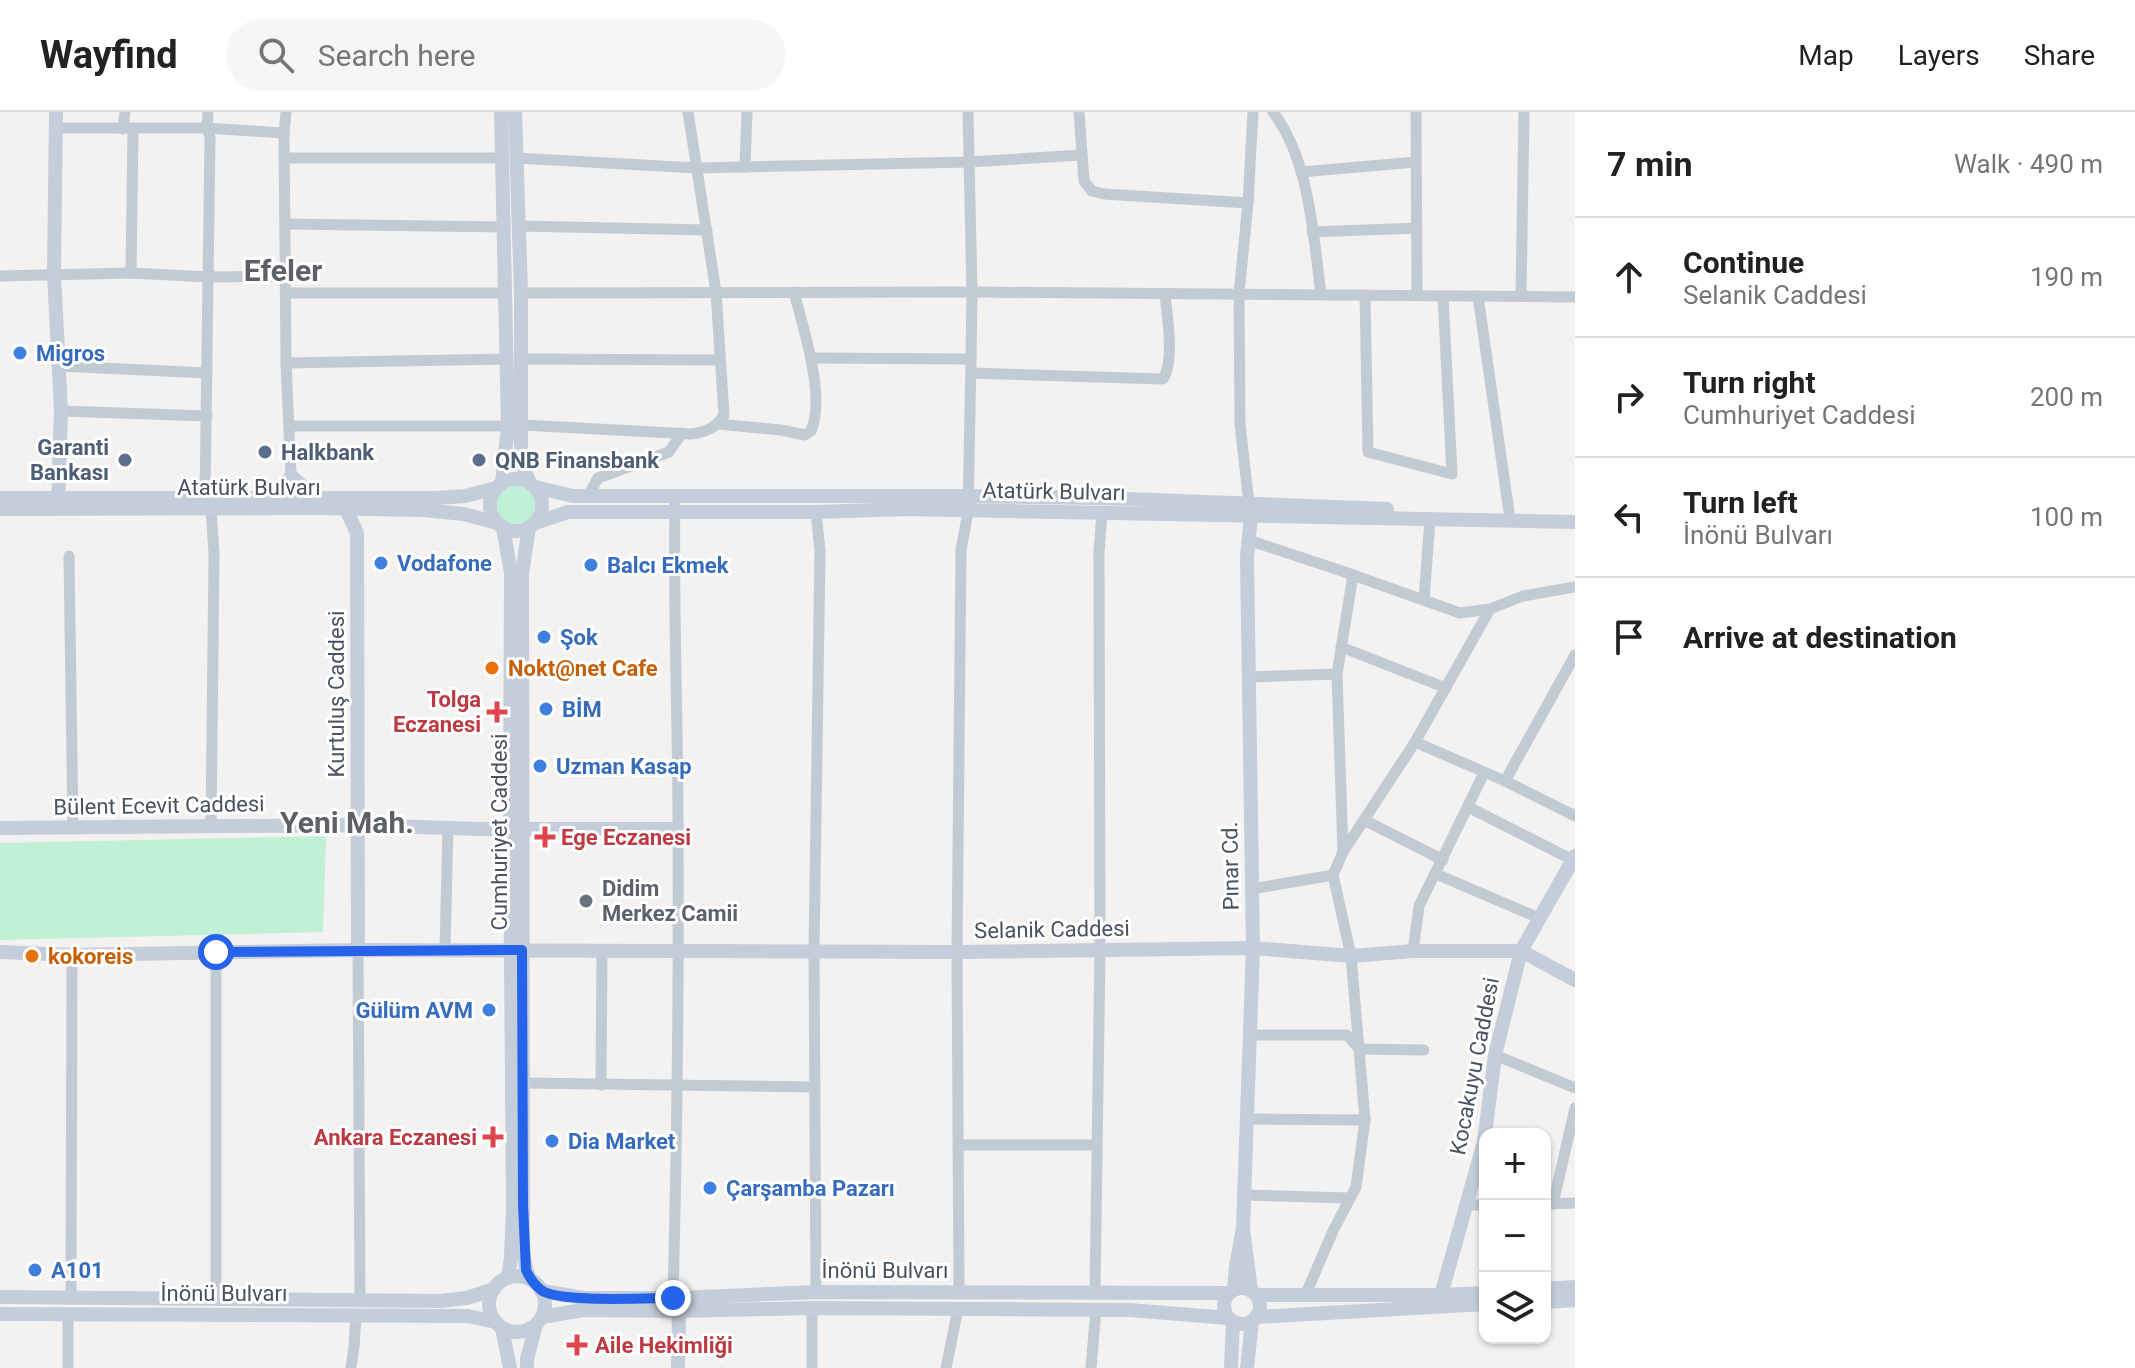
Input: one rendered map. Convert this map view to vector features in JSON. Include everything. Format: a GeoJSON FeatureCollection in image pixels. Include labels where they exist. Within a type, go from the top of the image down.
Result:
{"type":"FeatureCollection","features":[{"type":"Feature","properties":{"kind":"main road"},"geometry":{"type":"LineString","coordinates":[[56,112],[54,274],[61,411],[58,503]]}},
{"type":"Feature","properties":{"kind":"main road"},"geometry":{"type":"LineString","coordinates":[[501,112],[509,158],[515,426],[524,469],[539,492],[542,505],[539,518],[532,525],[516,531],[500,525],[490,510],[515,426]]}},
{"type":"Feature","properties":{"kind":"main road"},"geometry":{"type":"LineString","coordinates":[[509,158],[515,112]]}},
{"type":"Feature","properties":{"kind":"main road"},"geometry":{"type":"LineString","coordinates":[[278,497],[291,476],[314,497]]}},
{"type":"Feature","properties":{"kind":"main road"},"geometry":{"type":"LineString","coordinates":[[499,486],[516,479],[532,485]]}},
{"type":"Feature","properties":{"kind":"main road","name":"Atatürk Bulvarı"},"geometry":{"type":"LineString","coordinates":[[532,485],[561,495],[816,512],[906,509],[1102,513],[1250,510],[1575,513]]}},
{"type":"Feature","properties":{"kind":"main road","name":"Atatürk Bulvarı"},"geometry":{"type":"LineString","coordinates":[[208,503],[278,497],[434,498],[465,496],[499,486]]}},
{"type":"Feature","properties":{"kind":"main road","name":"Atatürk Bulvarı"},"geometry":{"type":"LineString","coordinates":[[532,525],[568,512],[674,504],[969,496],[1100,498],[1250,510],[1575,522]]}},
{"type":"Feature","properties":{"kind":"main road","name":"Atatürk Bulvarı"},"geometry":{"type":"LineString","coordinates":[[0,498],[58,503],[208,503],[448,511],[500,525]]}},
{"type":"Feature","properties":{"kind":"main road","name":"Atatürk Bulvarı"},"geometry":{"type":"LineString","coordinates":[[0,509],[58,503]]}},
{"type":"Feature","properties":{"kind":"main road"},"geometry":{"type":"LineString","coordinates":[[346,509],[357,533],[377,509]]}},
{"type":"Feature","properties":{"kind":"main road","name":"Pınar Cd."},"geometry":{"type":"LineString","coordinates":[[1243,1228],[1253,948],[1250,510]]}},
{"type":"Feature","properties":{"kind":"main road","name":"Cumhuriyet Caddesi"},"geometry":{"type":"LineString","coordinates":[[500,525],[511,573],[516,829],[513,1208],[508,1278]]}},
{"type":"Feature","properties":{"kind":"main road","name":"Cumhuriyet Caddesi"},"geometry":{"type":"LineString","coordinates":[[516,829],[522,574],[532,525]]}},
{"type":"Feature","properties":{"kind":"main road","name":"Kurtuluş Caddesi"},"geometry":{"type":"LineString","coordinates":[[357,533],[358,950]]}},
{"type":"Feature","properties":{"kind":"main road","name":"Bülent Ecevit Caddesi"},"geometry":{"type":"LineString","coordinates":[[0,828],[359,825],[678,829]]}},
{"type":"Feature","properties":{"kind":"main road","name":"Kocakuyu Caddesi"},"geometry":{"type":"LineString","coordinates":[[1441,1295],[1484,1142],[1495,1055],[1521,951],[1574,858]]}},
{"type":"Feature","properties":{"kind":"main road","name":"Selanik Caddesi"},"geometry":{"type":"LineString","coordinates":[[0,952],[72,955],[358,950],[957,952],[1253,948],[1351,956],[1413,951],[1521,951],[1575,980]]}},
{"type":"Feature","properties":{"kind":"main road","name":"Cumhuriyet Caddesi"},"geometry":{"type":"LineString","coordinates":[[516,950],[523,1083],[524,1256],[530,1279]]}},
{"type":"Feature","properties":{"kind":"main road"},"geometry":{"type":"LineString","coordinates":[[1232,1292],[1243,1228]]}},
{"type":"Feature","properties":{"kind":"main road"},"geometry":{"type":"LineString","coordinates":[[1243,1228],[1254,1293],[1260,1306],[1254,1319],[1247,1368]]}},
{"type":"Feature","properties":{"kind":"main road"},"geometry":{"type":"LineString","coordinates":[[510,1368],[490,1302],[494,1289],[508,1278],[523,1277],[530,1279],[545,1299],[527,1368]]}},
{"type":"Feature","properties":{"kind":"main road"},"geometry":{"type":"LineString","coordinates":[[1551,1289],[1575,1287]]}},
{"type":"Feature","properties":{"kind":"main road"},"geometry":{"type":"LineString","coordinates":[[1231,1368],[1230,1319],[1224,1308],[1226,1298],[1240,1288],[1254,1293],[1305,1296],[1479,1293]]}},
{"type":"Feature","properties":{"kind":"main road","name":"İnönü Bulvarı"},"geometry":{"type":"LineString","coordinates":[[0,1297],[440,1301],[467,1298],[494,1289]]}},
{"type":"Feature","properties":{"kind":"main road","name":"İnönü Bulvarı"},"geometry":{"type":"LineString","coordinates":[[542,1291],[584,1298],[676,1304],[1096,1309],[1230,1319]]}},
{"type":"Feature","properties":{"kind":"main road"},"geometry":{"type":"LineString","coordinates":[[958,1309],[959,1291]]}},
{"type":"Feature","properties":{"kind":"main road"},"geometry":{"type":"LineString","coordinates":[[812,1308],[816,1292]]}},
{"type":"Feature","properties":{"kind":"main road","name":"İnönü Bulvarı"},"geometry":{"type":"LineString","coordinates":[[539,1321],[583,1310],[816,1292],[1232,1292]]}},
{"type":"Feature","properties":{"kind":"main road"},"geometry":{"type":"LineString","coordinates":[[1551,1302],[1575,1300]]}},
{"type":"Feature","properties":{"kind":"main road"},"geometry":{"type":"LineString","coordinates":[[676,1304],[678,1368]]}},
{"type":"Feature","properties":{"kind":"main road"},"geometry":{"type":"LineString","coordinates":[[1230,1319],[1243,1324],[1254,1319],[1479,1304]]}},
{"type":"Feature","properties":{"kind":"main road","name":"İnönü Bulvarı"},"geometry":{"type":"LineString","coordinates":[[0,1314],[468,1316],[499,1325]]}},
{"type":"Feature","properties":{"kind":"main road"},"geometry":{"type":"LineString","coordinates":[[499,1325],[520,1332],[539,1321]]}},
{"type":"Feature","properties":{"kind":"street"},"geometry":{"type":"LineString","coordinates":[[125,112],[131,273]]}},
{"type":"Feature","properties":{"kind":"street"},"geometry":{"type":"LineString","coordinates":[[208,112],[208,503],[214,553],[211,827]]}},
{"type":"Feature","properties":{"kind":"street"},"geometry":{"type":"LineString","coordinates":[[286,112],[286,363],[291,476]]}},
{"type":"Feature","properties":{"kind":"street"},"geometry":{"type":"LineString","coordinates":[[290,426],[515,426],[682,433],[705,432],[718,424],[724,415],[716,292],[688,112]]}},
{"type":"Feature","properties":{"kind":"street"},"geometry":{"type":"LineString","coordinates":[[745,167],[747,112]]}},
{"type":"Feature","properties":{"kind":"street"},"geometry":{"type":"LineString","coordinates":[[959,1291],[957,952],[961,550],[969,496],[972,292],[968,112]]}},
{"type":"Feature","properties":{"kind":"street"},"geometry":{"type":"LineString","coordinates":[[1079,112],[1084,181],[1092,191],[1248,203]]}},
{"type":"Feature","properties":{"kind":"street"},"geometry":{"type":"LineString","coordinates":[[1250,510],[1240,424],[1239,294],[1248,203],[1252,112]]}},
{"type":"Feature","properties":{"kind":"street"},"geometry":{"type":"LineString","coordinates":[[1273,112],[1286,130],[1301,172],[1321,294]]}},
{"type":"Feature","properties":{"kind":"street"},"geometry":{"type":"LineString","coordinates":[[1416,112],[1417,295]]}},
{"type":"Feature","properties":{"kind":"street"},"geometry":{"type":"LineString","coordinates":[[1521,296],[1524,112]]}},
{"type":"Feature","properties":{"kind":"street"},"geometry":{"type":"LineString","coordinates":[[56,128],[207,128],[284,133]]}},
{"type":"Feature","properties":{"kind":"street"},"geometry":{"type":"LineString","coordinates":[[284,158],[509,158],[697,168],[969,162],[1081,155]]}},
{"type":"Feature","properties":{"kind":"street"},"geometry":{"type":"LineString","coordinates":[[1301,172],[1416,162]]}},
{"type":"Feature","properties":{"kind":"street"},"geometry":{"type":"LineString","coordinates":[[285,224],[707,230]]}},
{"type":"Feature","properties":{"kind":"street"},"geometry":{"type":"LineString","coordinates":[[1312,232],[1417,228]]}},
{"type":"Feature","properties":{"kind":"street"},"geometry":{"type":"LineString","coordinates":[[0,276],[131,273],[209,277],[285,276]]}},
{"type":"Feature","properties":{"kind":"street"},"geometry":{"type":"LineString","coordinates":[[718,424],[805,435],[811,431],[816,405],[811,358],[794,292]]}},
{"type":"Feature","properties":{"kind":"street"},"geometry":{"type":"LineString","coordinates":[[286,293],[972,292],[1575,297]]}},
{"type":"Feature","properties":{"kind":"street"},"geometry":{"type":"LineString","coordinates":[[971,373],[1163,379],[1169,359],[1165,294]]}},
{"type":"Feature","properties":{"kind":"street"},"geometry":{"type":"LineString","coordinates":[[1365,295],[1368,452],[1452,474],[1443,296]]}},
{"type":"Feature","properties":{"kind":"street"},"geometry":{"type":"LineString","coordinates":[[1478,296],[1509,512]]}},
{"type":"Feature","properties":{"kind":"street"},"geometry":{"type":"LineString","coordinates":[[811,358],[971,359]]}},
{"type":"Feature","properties":{"kind":"street"},"geometry":{"type":"LineString","coordinates":[[286,363],[514,359],[720,360]]}},
{"type":"Feature","properties":{"kind":"street"},"geometry":{"type":"LineString","coordinates":[[58,366],[207,373]]}},
{"type":"Feature","properties":{"kind":"street"},"geometry":{"type":"LineString","coordinates":[[61,411],[207,416]]}},
{"type":"Feature","properties":{"kind":"street"},"geometry":{"type":"LineString","coordinates":[[588,496],[598,478],[669,452],[682,433]]}},
{"type":"Feature","properties":{"kind":"street"},"geometry":{"type":"LineString","coordinates":[[674,504],[678,829],[676,1304]]}},
{"type":"Feature","properties":{"kind":"street"},"geometry":{"type":"LineString","coordinates":[[816,512],[820,551],[814,950],[816,1292]]}},
{"type":"Feature","properties":{"kind":"street"},"geometry":{"type":"LineString","coordinates":[[1095,1292],[1100,950],[1099,552],[1102,513]]}},
{"type":"Feature","properties":{"kind":"street"},"geometry":{"type":"LineString","coordinates":[[1424,600],[1430,519]]}},
{"type":"Feature","properties":{"kind":"street"},"geometry":{"type":"LineString","coordinates":[[1248,540],[1460,613],[1490,609],[1523,596],[1575,587]]}},
{"type":"Feature","properties":{"kind":"street"},"geometry":{"type":"LineString","coordinates":[[69,556],[73,828]]}},
{"type":"Feature","properties":{"kind":"street"},"geometry":{"type":"LineString","coordinates":[[1343,852],[1337,674],[1353,575]]}},
{"type":"Feature","properties":{"kind":"street"},"geometry":{"type":"LineString","coordinates":[[1305,1296],[1356,1187],[1365,1120],[1351,956],[1333,875],[1343,852],[1415,742],[1490,609]]}},
{"type":"Feature","properties":{"kind":"street"},"geometry":{"type":"LineString","coordinates":[[1341,647],[1446,688]]}},
{"type":"Feature","properties":{"kind":"street"},"geometry":{"type":"LineString","coordinates":[[1505,781],[1570,673],[1575,655]]}},
{"type":"Feature","properties":{"kind":"street"},"geometry":{"type":"LineString","coordinates":[[1249,677],[1337,674]]}},
{"type":"Feature","properties":{"kind":"street"},"geometry":{"type":"LineString","coordinates":[[1415,742],[1575,816]]}},
{"type":"Feature","properties":{"kind":"street"},"geometry":{"type":"LineString","coordinates":[[1413,951],[1419,906],[1484,773]]}},
{"type":"Feature","properties":{"kind":"street"},"geometry":{"type":"LineString","coordinates":[[1468,807],[1574,858]]}},
{"type":"Feature","properties":{"kind":"street"},"geometry":{"type":"LineString","coordinates":[[1364,820],[1443,860]]}},
{"type":"Feature","properties":{"kind":"street"},"geometry":{"type":"LineString","coordinates":[[445,950],[448,827]]}},
{"type":"Feature","properties":{"kind":"street"},"geometry":{"type":"LineString","coordinates":[[1436,874],[1539,918]]}},
{"type":"Feature","properties":{"kind":"street"},"geometry":{"type":"LineString","coordinates":[[1252,889],[1333,875]]}},
{"type":"Feature","properties":{"kind":"street"},"geometry":{"type":"LineString","coordinates":[[358,950],[360,1299]]}},
{"type":"Feature","properties":{"kind":"street"},"geometry":{"type":"LineString","coordinates":[[601,1085],[602,950]]}},
{"type":"Feature","properties":{"kind":"street"},"geometry":{"type":"LineString","coordinates":[[216,952],[216,1299]]}},
{"type":"Feature","properties":{"kind":"street"},"geometry":{"type":"LineString","coordinates":[[71,1299],[72,955]]}},
{"type":"Feature","properties":{"kind":"street"},"geometry":{"type":"LineString","coordinates":[[1250,1035],[1347,1035],[1359,1049],[1424,1050]]}},
{"type":"Feature","properties":{"kind":"street"},"geometry":{"type":"LineString","coordinates":[[1495,1055],[1575,1088]]}},
{"type":"Feature","properties":{"kind":"street"},"geometry":{"type":"LineString","coordinates":[[523,1083],[815,1087]]}},
{"type":"Feature","properties":{"kind":"street"},"geometry":{"type":"LineString","coordinates":[[1550,1200],[1575,1108]]}},
{"type":"Feature","properties":{"kind":"street"},"geometry":{"type":"LineString","coordinates":[[1247,1119],[1365,1120]]}},
{"type":"Feature","properties":{"kind":"street"},"geometry":{"type":"LineString","coordinates":[[958,1145],[1097,1145]]}},
{"type":"Feature","properties":{"kind":"street"},"geometry":{"type":"LineString","coordinates":[[1564,1155],[1575,1162]]}},
{"type":"Feature","properties":{"kind":"street"},"geometry":{"type":"LineString","coordinates":[[1244,1195],[1349,1198]]}},
{"type":"Feature","properties":{"kind":"street"},"geometry":{"type":"LineString","coordinates":[[1551,1204],[1575,1203]]}},
{"type":"Feature","properties":{"kind":"street"},"geometry":{"type":"LineString","coordinates":[[1465,1205],[1479,1205]]}},
{"type":"Feature","properties":{"kind":"street"},"geometry":{"type":"LineString","coordinates":[[812,1308],[812,1368]]}},
{"type":"Feature","properties":{"kind":"street"},"geometry":{"type":"LineString","coordinates":[[946,1368],[958,1309]]}},
{"type":"Feature","properties":{"kind":"street"},"geometry":{"type":"LineString","coordinates":[[1091,1368],[1096,1309]]}},
{"type":"Feature","properties":{"kind":"street"},"geometry":{"type":"LineString","coordinates":[[68,1314],[68,1368]]}},
{"type":"Feature","properties":{"kind":"street"},"geometry":{"type":"LineString","coordinates":[[351,1368],[356,1315]]}},
{"type":"Feature","properties":{"kind":"green space"},"geometry":{"type":"Polygon","coordinates":[[[516,486],[529,492],[535,505],[529,518],[516,524],[503,518],[497,505],[503,492],[516,486]]]}},
{"type":"Feature","properties":{"kind":"green space"},"geometry":{"type":"Polygon","coordinates":[[[326,836],[323,932],[0,940],[0,843],[326,836]]]}},
{"type":"Feature","properties":{"kind":"place","name":"Migros"},"geometry":{"type":"Point","coordinates":[20,353]}},
{"type":"Feature","properties":{"kind":"place","name":"Halkbank"},"geometry":{"type":"Point","coordinates":[265,452]}},
{"type":"Feature","properties":{"kind":"place","name":"Garanti Bankası"},"geometry":{"type":"Point","coordinates":[125,460]}},
{"type":"Feature","properties":{"kind":"place","name":"QNB Finansbank"},"geometry":{"type":"Point","coordinates":[479,460]}},
{"type":"Feature","properties":{"kind":"place","name":"Vodafone"},"geometry":{"type":"Point","coordinates":[381,563]}},
{"type":"Feature","properties":{"kind":"place","name":"Balcı Ekmek"},"geometry":{"type":"Point","coordinates":[591,565]}},
{"type":"Feature","properties":{"kind":"place","name":"Şok"},"geometry":{"type":"Point","coordinates":[544,637]}},
{"type":"Feature","properties":{"kind":"place","name":"Nokt@net Cafe"},"geometry":{"type":"Point","coordinates":[492,668]}},
{"type":"Feature","properties":{"kind":"place","name":"BİM"},"geometry":{"type":"Point","coordinates":[546,709]}},
{"type":"Feature","properties":{"kind":"place","name":"Tolga Eczanesi"},"geometry":{"type":"Point","coordinates":[497,712]}},
{"type":"Feature","properties":{"kind":"place","name":"Uzman Kasap"},"geometry":{"type":"Point","coordinates":[540,766]}},
{"type":"Feature","properties":{"kind":"place","name":"Ege Eczanesi"},"geometry":{"type":"Point","coordinates":[545,837]}},
{"type":"Feature","properties":{"kind":"place","name":"Didim Merkez Camii"},"geometry":{"type":"Point","coordinates":[586,901]}},
{"type":"Feature","properties":{"kind":"place","name":"kokoreis"},"geometry":{"type":"Point","coordinates":[32,956]}},
{"type":"Feature","properties":{"kind":"place","name":"Gülüm AVM"},"geometry":{"type":"Point","coordinates":[489,1010]}},
{"type":"Feature","properties":{"kind":"place","name":"Ankara Eczanesi"},"geometry":{"type":"Point","coordinates":[493,1137]}},
{"type":"Feature","properties":{"kind":"place","name":"Dia Market"},"geometry":{"type":"Point","coordinates":[552,1141]}},
{"type":"Feature","properties":{"kind":"place","name":"Çarşamba Pazarı"},"geometry":{"type":"Point","coordinates":[710,1188]}},
{"type":"Feature","properties":{"kind":"place","name":"A101"},"geometry":{"type":"Point","coordinates":[35,1270]}},
{"type":"Feature","properties":{"kind":"place","name":"Aile Hekimliği"},"geometry":{"type":"Point","coordinates":[577,1345]}},
{"type":"Feature","properties":{"kind":"district","name":"Efeler"},"geometry":{"type":"Point","coordinates":[283,271]}},
{"type":"Feature","properties":{"kind":"district","name":"Yeni Mah."},"geometry":{"type":"Point","coordinates":[347,823]}},
{"type":"Feature","properties":{"kind":"route"},"geometry":{"type":"LineString","coordinates":[[216,952],[522,950],[526,1270],[542,1291],[561,1295],[673,1298]]}}]}
